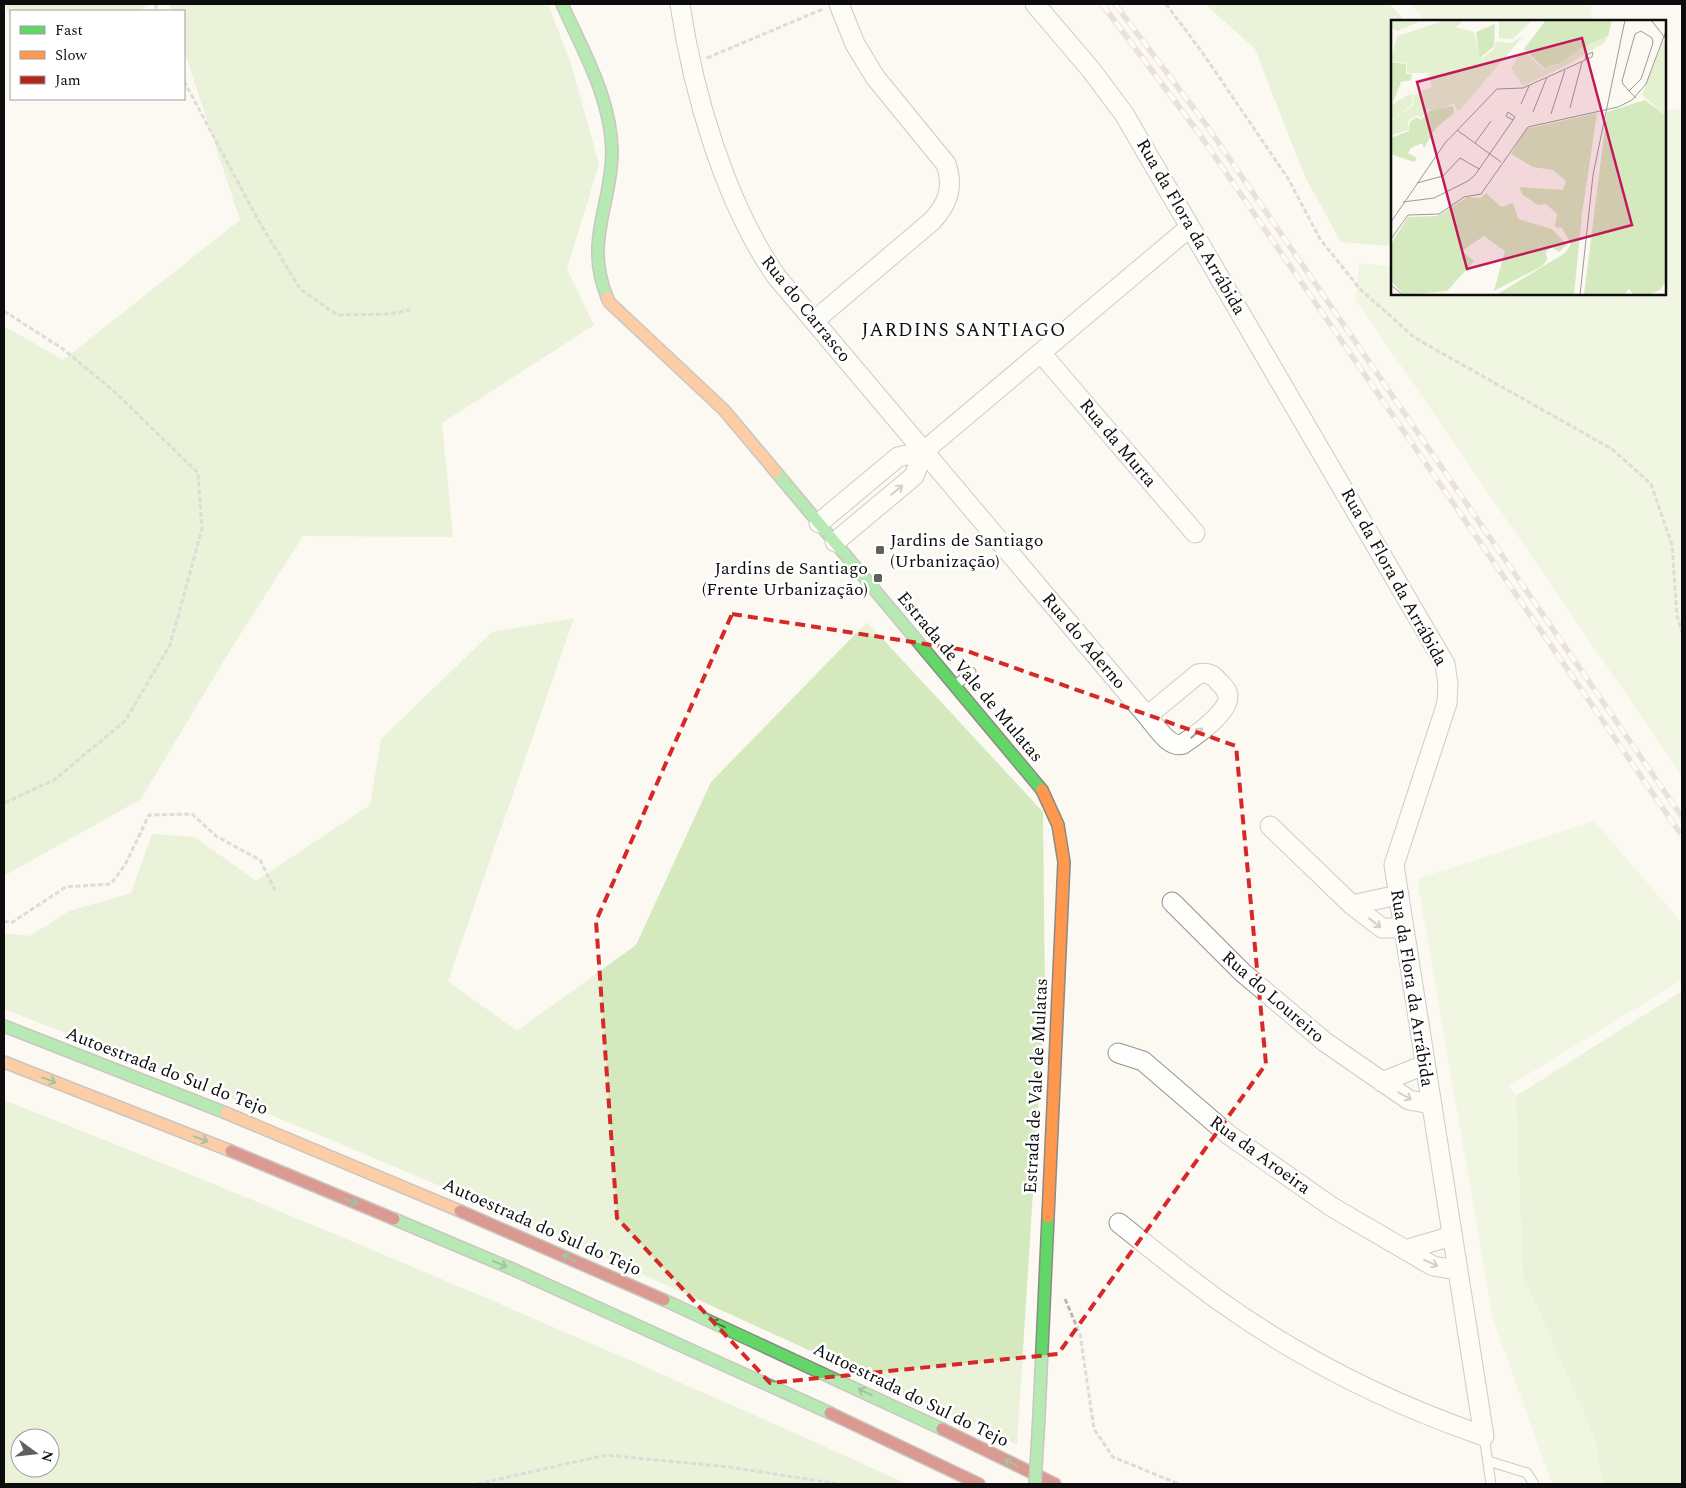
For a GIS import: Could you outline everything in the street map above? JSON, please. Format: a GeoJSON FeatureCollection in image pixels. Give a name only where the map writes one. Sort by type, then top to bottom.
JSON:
{"type":"FeatureCollection","features":[{"type":"Feature","properties":{"kind":"main road","name":"Estrada de Vale de Mulatas"},"geometry":{"type":"LineString","coordinates":[[562,4],[602,97],[611,131],[611,170],[596,251],[596,270],[600,286],[609,302],[624,319],[724,410],[1043,791],[1054,810],[1064,845],[1035,1484]]}},
{"type":"Feature","properties":{"kind":"main road","name":"Autoestrada do Sul do Tejo"},"geometry":{"type":"LineString","coordinates":[[4,1026],[253,1124],[503,1229],[794,1359],[1055,1484]]}},
{"type":"Feature","properties":{"kind":"main road"},"geometry":{"type":"LineString","coordinates":[[4,1062],[246,1157],[510,1268],[904,1446],[979,1484]]}},
{"type":"Feature","properties":{"kind":"street","name":"Rua do Carrasco"},"geometry":{"type":"LineString","coordinates":[[680,4],[691,61],[713,139],[735,202],[747,228],[776,276],[924,451]]}},
{"type":"Feature","properties":{"kind":"street","name":"Rua da Flora da Arrábida"},"geometry":{"type":"LineString","coordinates":[[1035,4],[1119,107],[1445,664],[1448,684],[1447,703],[1394,865],[1430,1104],[1484,1436]]}},
{"type":"Feature","properties":{"kind":"street"},"geometry":{"type":"LineString","coordinates":[[814,322],[932,221],[942,210],[948,199],[950,187],[950,174],[946,164],[875,77],[833,6]]}},
{"type":"Feature","properties":{"kind":"street"},"geometry":{"type":"LineString","coordinates":[[819,523],[898,457],[924,451],[1190,227]]}},
{"type":"Feature","properties":{"kind":"street","name":"Rua da Murta"},"geometry":{"type":"LineString","coordinates":[[1041,352],[1195,533]]}},
{"type":"Feature","properties":{"kind":"street"},"geometry":{"type":"LineString","coordinates":[[835,542],[914,476],[924,451]]}},
{"type":"Feature","properties":{"kind":"street","name":"Rua do Aderno"},"geometry":{"type":"LineString","coordinates":[[924,451],[1147,716]]}},
{"type":"Feature","properties":{"kind":"street"},"geometry":{"type":"LineString","coordinates":[[844,502],[860,522]]}},
{"type":"Feature","properties":{"kind":"street"},"geometry":{"type":"LineString","coordinates":[[1270,826],[1352,905],[1382,928],[1403,928]]}},
{"type":"Feature","properties":{"kind":"street"},"geometry":{"type":"LineString","coordinates":[[1352,905],[1398,895]]}},
{"type":"Feature","properties":{"kind":"street","name":"Rua do Loureiro"},"geometry":{"type":"LineString","coordinates":[[1172,902],[1272,1000],[1325,1042],[1409,1100],[1430,1104]]}},
{"type":"Feature","properties":{"kind":"street","name":"Rua da Aroeira"},"geometry":{"type":"LineString","coordinates":[[1118,1053],[1143,1061],[1229,1135],[1286,1176],[1357,1222],[1433,1266],[1457,1270]]}},
{"type":"Feature","properties":{"kind":"street"},"geometry":{"type":"LineString","coordinates":[[1382,1082],[1424,1065]]}},
{"type":"Feature","properties":{"kind":"street"},"geometry":{"type":"LineString","coordinates":[[1119,1223],[1220,1302],[1283,1342],[1408,1407],[1484,1436]]}},
{"type":"Feature","properties":{"kind":"street"},"geometry":{"type":"LineString","coordinates":[[1408,1250],[1452,1236]]}},
{"type":"Feature","properties":{"kind":"lane"},"geometry":{"type":"LineString","coordinates":[[955,686],[971,672]]}},
{"type":"Feature","properties":{"kind":"lane"},"geometry":{"type":"LineString","coordinates":[[1484,1436],[1491,1484]]}},
{"type":"Feature","properties":{"kind":"lane"},"geometry":{"type":"LineString","coordinates":[[1488,1461],[1527,1473],[1534,1484]]}},
{"type":"Feature","properties":{"kind":"path"},"geometry":{"type":"LineString","coordinates":[[1166,4],[1202,52],[1289,180],[1320,239],[1360,289],[1416,338],[1612,448],[1651,484],[1672,544],[1677,616],[1682,632]]}},
{"type":"Feature","properties":{"kind":"path"},"geometry":{"type":"LineString","coordinates":[[691,61],[713,56],[833,6]]}},
{"type":"Feature","properties":{"kind":"path"},"geometry":{"type":"LineString","coordinates":[[185,83],[256,218],[300,289],[337,315],[388,314],[410,310]]}},
{"type":"Feature","properties":{"kind":"path"},"geometry":{"type":"LineString","coordinates":[[4,310],[63,349],[115,392],[198,473],[202,529],[170,645],[125,721],[54,780],[4,802]]}},
{"type":"Feature","properties":{"kind":"path"},"geometry":{"type":"LineString","coordinates":[[4,921],[11,923],[66,887],[111,884],[125,865],[148,815],[192,814],[216,836],[260,860],[275,890]]}},
{"type":"Feature","properties":{"kind":"path"},"geometry":{"type":"LineString","coordinates":[[1064,1296],[1080,1334],[1094,1429],[1113,1458],[1178,1484]]}},
{"type":"Feature","properties":{"kind":"path"},"geometry":{"type":"LineString","coordinates":[[477,1484],[606,1455],[729,1467],[839,1484]]}},
{"type":"Feature","properties":{"kind":"highlighted area"},"geometry":{"type":"Polygon","coordinates":[[[732,614],[964,650],[1236,746],[1266,1064],[1058,1354],[770,1383],[617,1218],[596,921],[732,614]]]}},
{"type":"Feature","properties":{"kind":"green space"},"geometry":{"type":"Polygon","coordinates":[[[4,4],[149,4],[140,10],[10,10],[10,15],[4,4]]]}},
{"type":"Feature","properties":{"kind":"green space"},"geometry":{"type":"Polygon","coordinates":[[[168,4],[548,4],[571,64],[599,164],[567,269],[594,325],[442,423],[453,537],[303,536],[231,649],[141,799],[4,876],[4,326],[63,360],[240,220],[185,54],[185,10],[171,10],[168,4]]]}},
{"type":"Feature","properties":{"kind":"green space"},"geometry":{"type":"Polygon","coordinates":[[[1205,4],[1390,4],[1404,20],[1391,20],[1391,246],[1341,242],[1305,177],[1255,49],[1205,4]]]}},
{"type":"Feature","properties":{"kind":"green space"},"geometry":{"type":"Polygon","coordinates":[[[1412,4],[1590,4],[1593,20],[1424,20],[1412,4]]]}},
{"type":"Feature","properties":{"kind":"green space"},"geometry":{"type":"Polygon","coordinates":[[[1682,109],[1682,776],[1356,300],[1359,263],[1391,266],[1391,295],[1666,295],[1666,110],[1682,109]]]}},
{"type":"Feature","properties":{"kind":"green space"},"geometry":{"type":"Polygon","coordinates":[[[574,618],[448,981],[517,1031],[636,945],[711,782],[867,622],[1043,812],[1045,1001],[1017,1445],[552,1233],[200,1085],[4,1009],[4,933],[30,936],[69,911],[131,893],[152,834],[195,837],[256,881],[370,805],[381,739],[492,632],[574,618]]]}},
{"type":"Feature","properties":{"kind":"green space"},"geometry":{"type":"Polygon","coordinates":[[[1594,821],[1682,923],[1682,980],[1509,1086],[1516,1096],[1523,1275],[1595,1438],[1603,1484],[1552,1484],[1493,1319],[1417,879],[1594,821]]]}},
{"type":"Feature","properties":{"kind":"green space"},"geometry":{"type":"Polygon","coordinates":[[[1682,991],[1682,1484],[1603,1484],[1595,1438],[1523,1275],[1516,1096],[1682,991]]]}},
{"type":"Feature","properties":{"kind":"green space"},"geometry":{"type":"Polygon","coordinates":[[[4,1100],[345,1238],[458,1286],[907,1484],[4,1484],[4,1100]]]}},
{"type":"Feature","properties":{"kind":"railway"},"geometry":{"type":"LineString","coordinates":[[1102,4],[1198,132],[1682,836]]}},
{"type":"Feature","properties":{"kind":"railway"},"geometry":{"type":"LineString","coordinates":[[1115,4],[1207,126],[1682,817]]}},
{"type":"Feature","properties":{"kind":"traffic: fast"},"geometry":{"type":"LineString","coordinates":[[562,4],[594,75],[607,112],[610,131],[611,170],[598,240],[598,258],[607,297]]}},
{"type":"Feature","properties":{"kind":"traffic: fast"},"geometry":{"type":"LineString","coordinates":[[776,472],[1042,790]]}},
{"type":"Feature","properties":{"kind":"traffic: fast"},"geometry":{"type":"LineString","coordinates":[[4,1026],[226,1113]]}},
{"type":"Feature","properties":{"kind":"traffic: fast"},"geometry":{"type":"LineString","coordinates":[[1039,1416],[1048,1217]]}},
{"type":"Feature","properties":{"kind":"traffic: fast"},"geometry":{"type":"LineString","coordinates":[[394,1219],[510,1268],[830,1413]]}},
{"type":"Feature","properties":{"kind":"traffic: fast"},"geometry":{"type":"LineString","coordinates":[[664,1300],[942,1429]]}},
{"type":"Feature","properties":{"kind":"traffic: fast"},"geometry":{"type":"LineString","coordinates":[[1035,1484],[1039,1416]]}},
{"type":"Feature","properties":{"kind":"traffic: slow"},"geometry":{"type":"LineString","coordinates":[[607,297],[609,302],[724,410],[776,472]]}},
{"type":"Feature","properties":{"kind":"traffic: slow"},"geometry":{"type":"LineString","coordinates":[[1042,790],[1058,825],[1064,862],[1048,1217]]}},
{"type":"Feature","properties":{"kind":"traffic: slow"},"geometry":{"type":"LineString","coordinates":[[4,1062],[231,1151]]}},
{"type":"Feature","properties":{"kind":"traffic: slow"},"geometry":{"type":"LineString","coordinates":[[226,1113],[460,1211]]}},
{"type":"Feature","properties":{"kind":"traffic: jam"},"geometry":{"type":"LineString","coordinates":[[231,1151],[394,1219]]}},
{"type":"Feature","properties":{"kind":"traffic: jam"},"geometry":{"type":"LineString","coordinates":[[460,1211],[664,1300]]}},
{"type":"Feature","properties":{"kind":"traffic: jam"},"geometry":{"type":"LineString","coordinates":[[830,1413],[979,1484]]}},
{"type":"Feature","properties":{"kind":"traffic: jam"},"geometry":{"type":"LineString","coordinates":[[942,1429],[1055,1484]]}},
{"type":"Feature","properties":{"kind":"place","name":"Jardins de Santiago (Urbanização)"},"geometry":{"type":"Point","coordinates":[880,550]}},
{"type":"Feature","properties":{"kind":"place","name":"Jardins de Santiago (Frente Urbanização)"},"geometry":{"type":"Point","coordinates":[878,578]}},
{"type":"Feature","properties":{"kind":"district","name":"JARDINS SANTIAGO"},"geometry":{"type":"Point","coordinates":[964,330]}}]}
